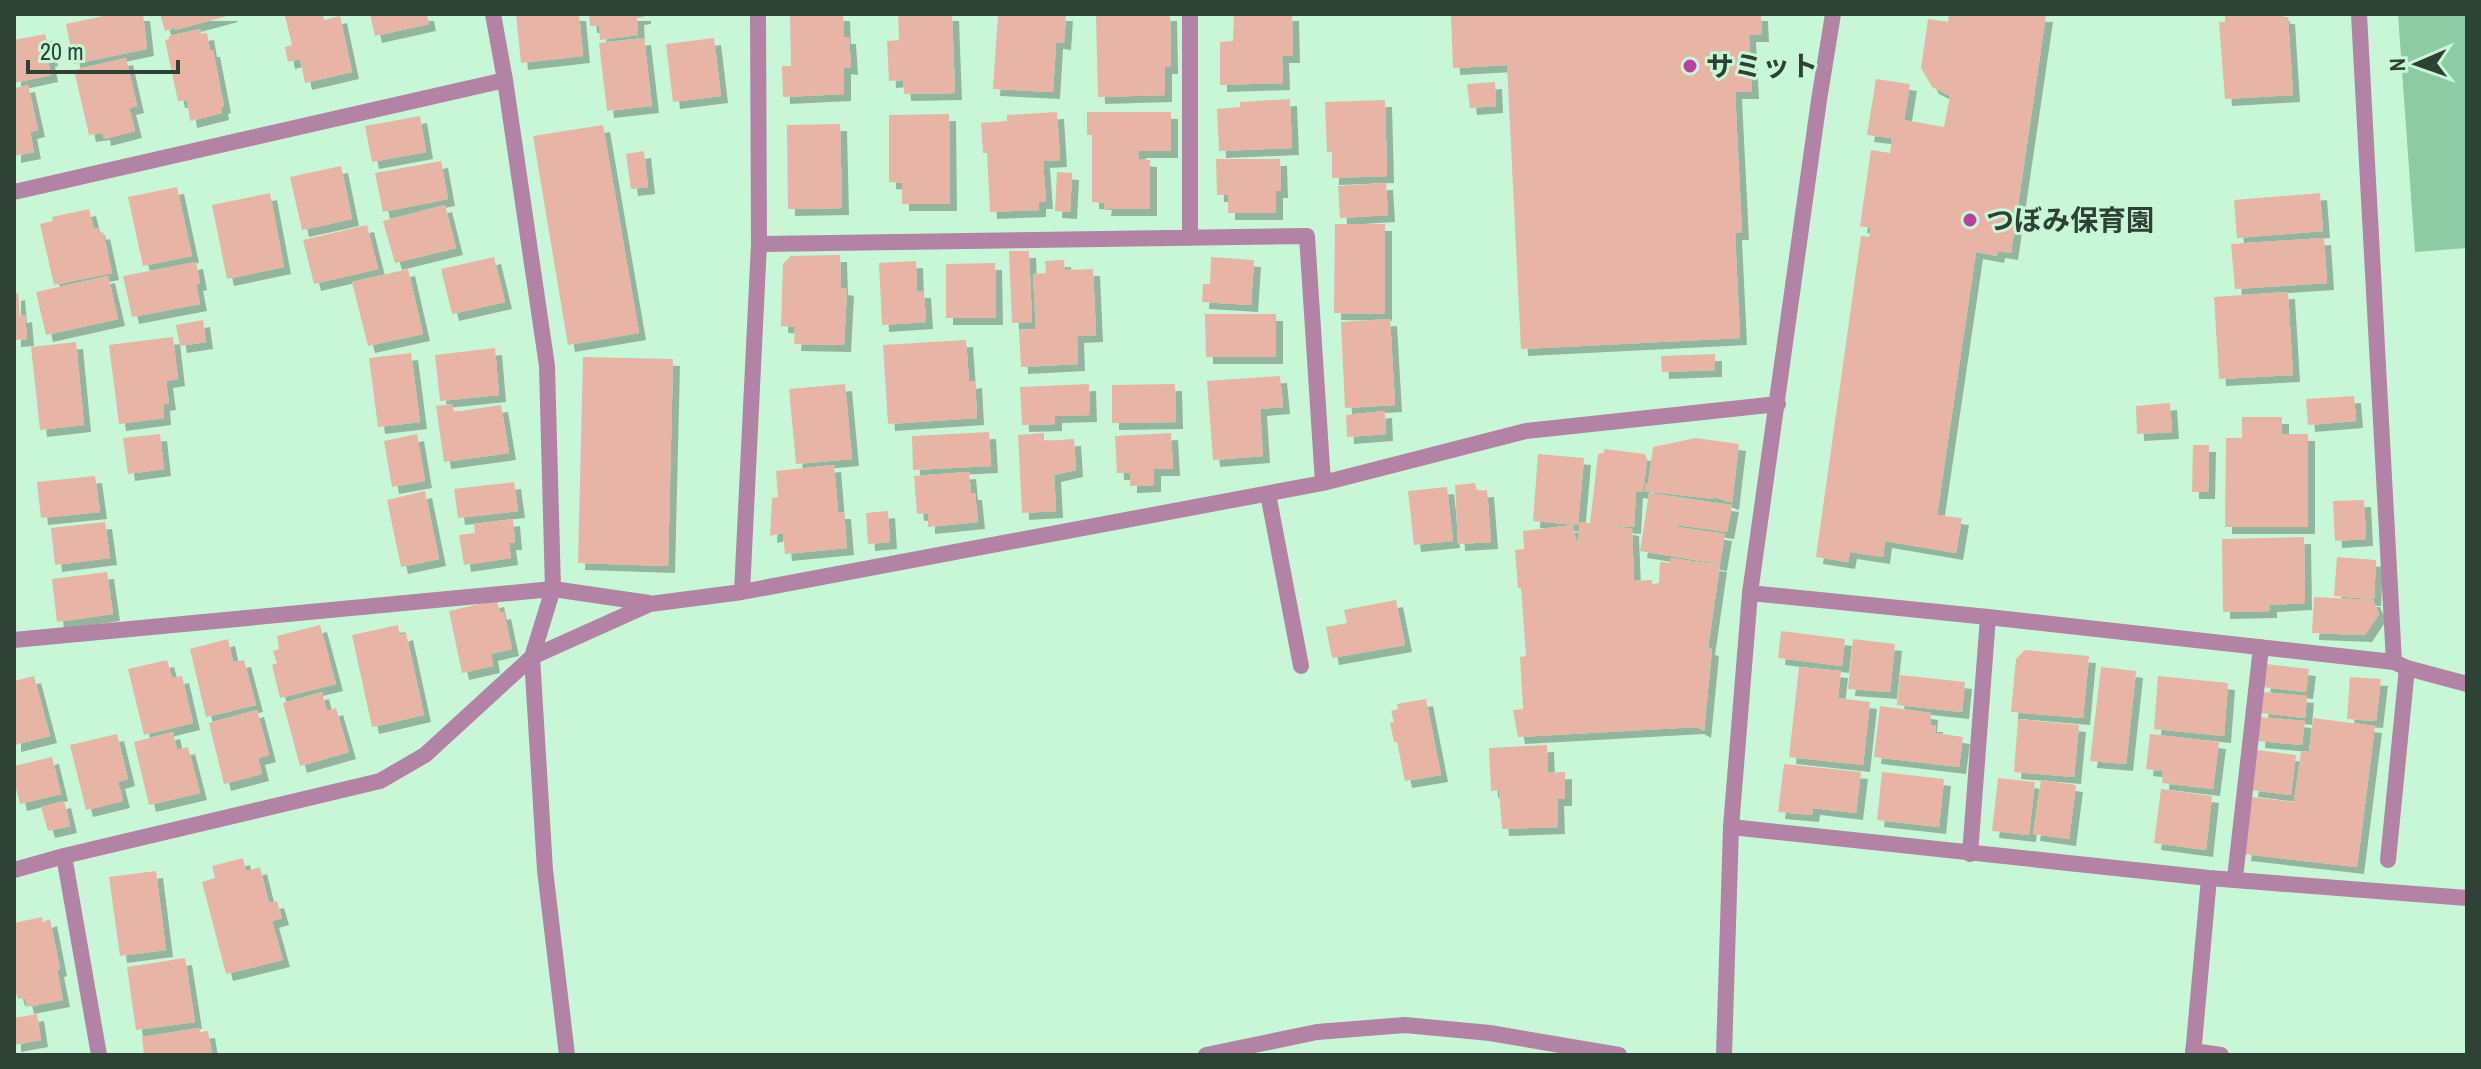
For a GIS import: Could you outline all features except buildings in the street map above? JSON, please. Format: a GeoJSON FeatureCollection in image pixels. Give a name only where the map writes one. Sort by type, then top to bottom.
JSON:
{"type":"FeatureCollection","features":[{"type":"Feature","properties":{"kind":"street"},"geometry":{"type":"LineString","coordinates":[[493,14],[547,366],[553,589],[532,657],[545,870],[567,1055]]}},
{"type":"Feature","properties":{"kind":"street"},"geometry":{"type":"LineString","coordinates":[[742,592],[759,244],[758,14]]}},
{"type":"Feature","properties":{"kind":"street"},"geometry":{"type":"LineString","coordinates":[[1190,14],[1190,238]]}},
{"type":"Feature","properties":{"kind":"street"},"geometry":{"type":"LineString","coordinates":[[1724,1055],[1731,827],[1750,593],[1833,14]]}},
{"type":"Feature","properties":{"kind":"street"},"geometry":{"type":"LineString","coordinates":[[2359,14],[2400,665],[2388,860]]}},
{"type":"Feature","properties":{"kind":"street"},"geometry":{"type":"LineString","coordinates":[[14,192],[505,80]]}},
{"type":"Feature","properties":{"kind":"street"},"geometry":{"type":"LineString","coordinates":[[759,244],[1307,236],[1323,483]]}},
{"type":"Feature","properties":{"kind":"street"},"geometry":{"type":"LineString","coordinates":[[14,640],[553,589],[650,604],[742,592],[1323,483],[1526,431],[1778,404]]}},
{"type":"Feature","properties":{"kind":"street"},"geometry":{"type":"LineString","coordinates":[[1268,494],[1301,666]]}},
{"type":"Feature","properties":{"kind":"street"},"geometry":{"type":"LineString","coordinates":[[1750,593],[2261,647],[2400,665],[2467,684]]}},
{"type":"Feature","properties":{"kind":"street"},"geometry":{"type":"LineString","coordinates":[[14,870],[380,781],[425,755],[532,657],[650,604]]}},
{"type":"Feature","properties":{"kind":"street"},"geometry":{"type":"LineString","coordinates":[[1970,854],[1988,617]]}},
{"type":"Feature","properties":{"kind":"street"},"geometry":{"type":"LineString","coordinates":[[2235,878],[2261,647]]}},
{"type":"Feature","properties":{"kind":"street"},"geometry":{"type":"LineString","coordinates":[[1731,827],[2209,878],[2467,898]]}},
{"type":"Feature","properties":{"kind":"street"},"geometry":{"type":"LineString","coordinates":[[64,856],[99,1055]]}},
{"type":"Feature","properties":{"kind":"street"},"geometry":{"type":"LineString","coordinates":[[2209,878],[2193,1053],[2221,1055]]}},
{"type":"Feature","properties":{"kind":"street"},"geometry":{"type":"LineString","coordinates":[[1206,1055],[1317,1032],[1405,1025],[1490,1033],[1619,1055]]}},
{"type":"Feature","properties":{"kind":"green space"},"geometry":{"type":"Polygon","coordinates":[[[2398,14],[2467,14],[2467,248],[2415,252],[2398,14]]]}},
{"type":"Feature","properties":{"kind":"place","name":"サミット"},"geometry":{"type":"Point","coordinates":[1690,66]}},
{"type":"Feature","properties":{"kind":"place","name":"つぼみ保育園"},"geometry":{"type":"Point","coordinates":[1970,220]}}]}
